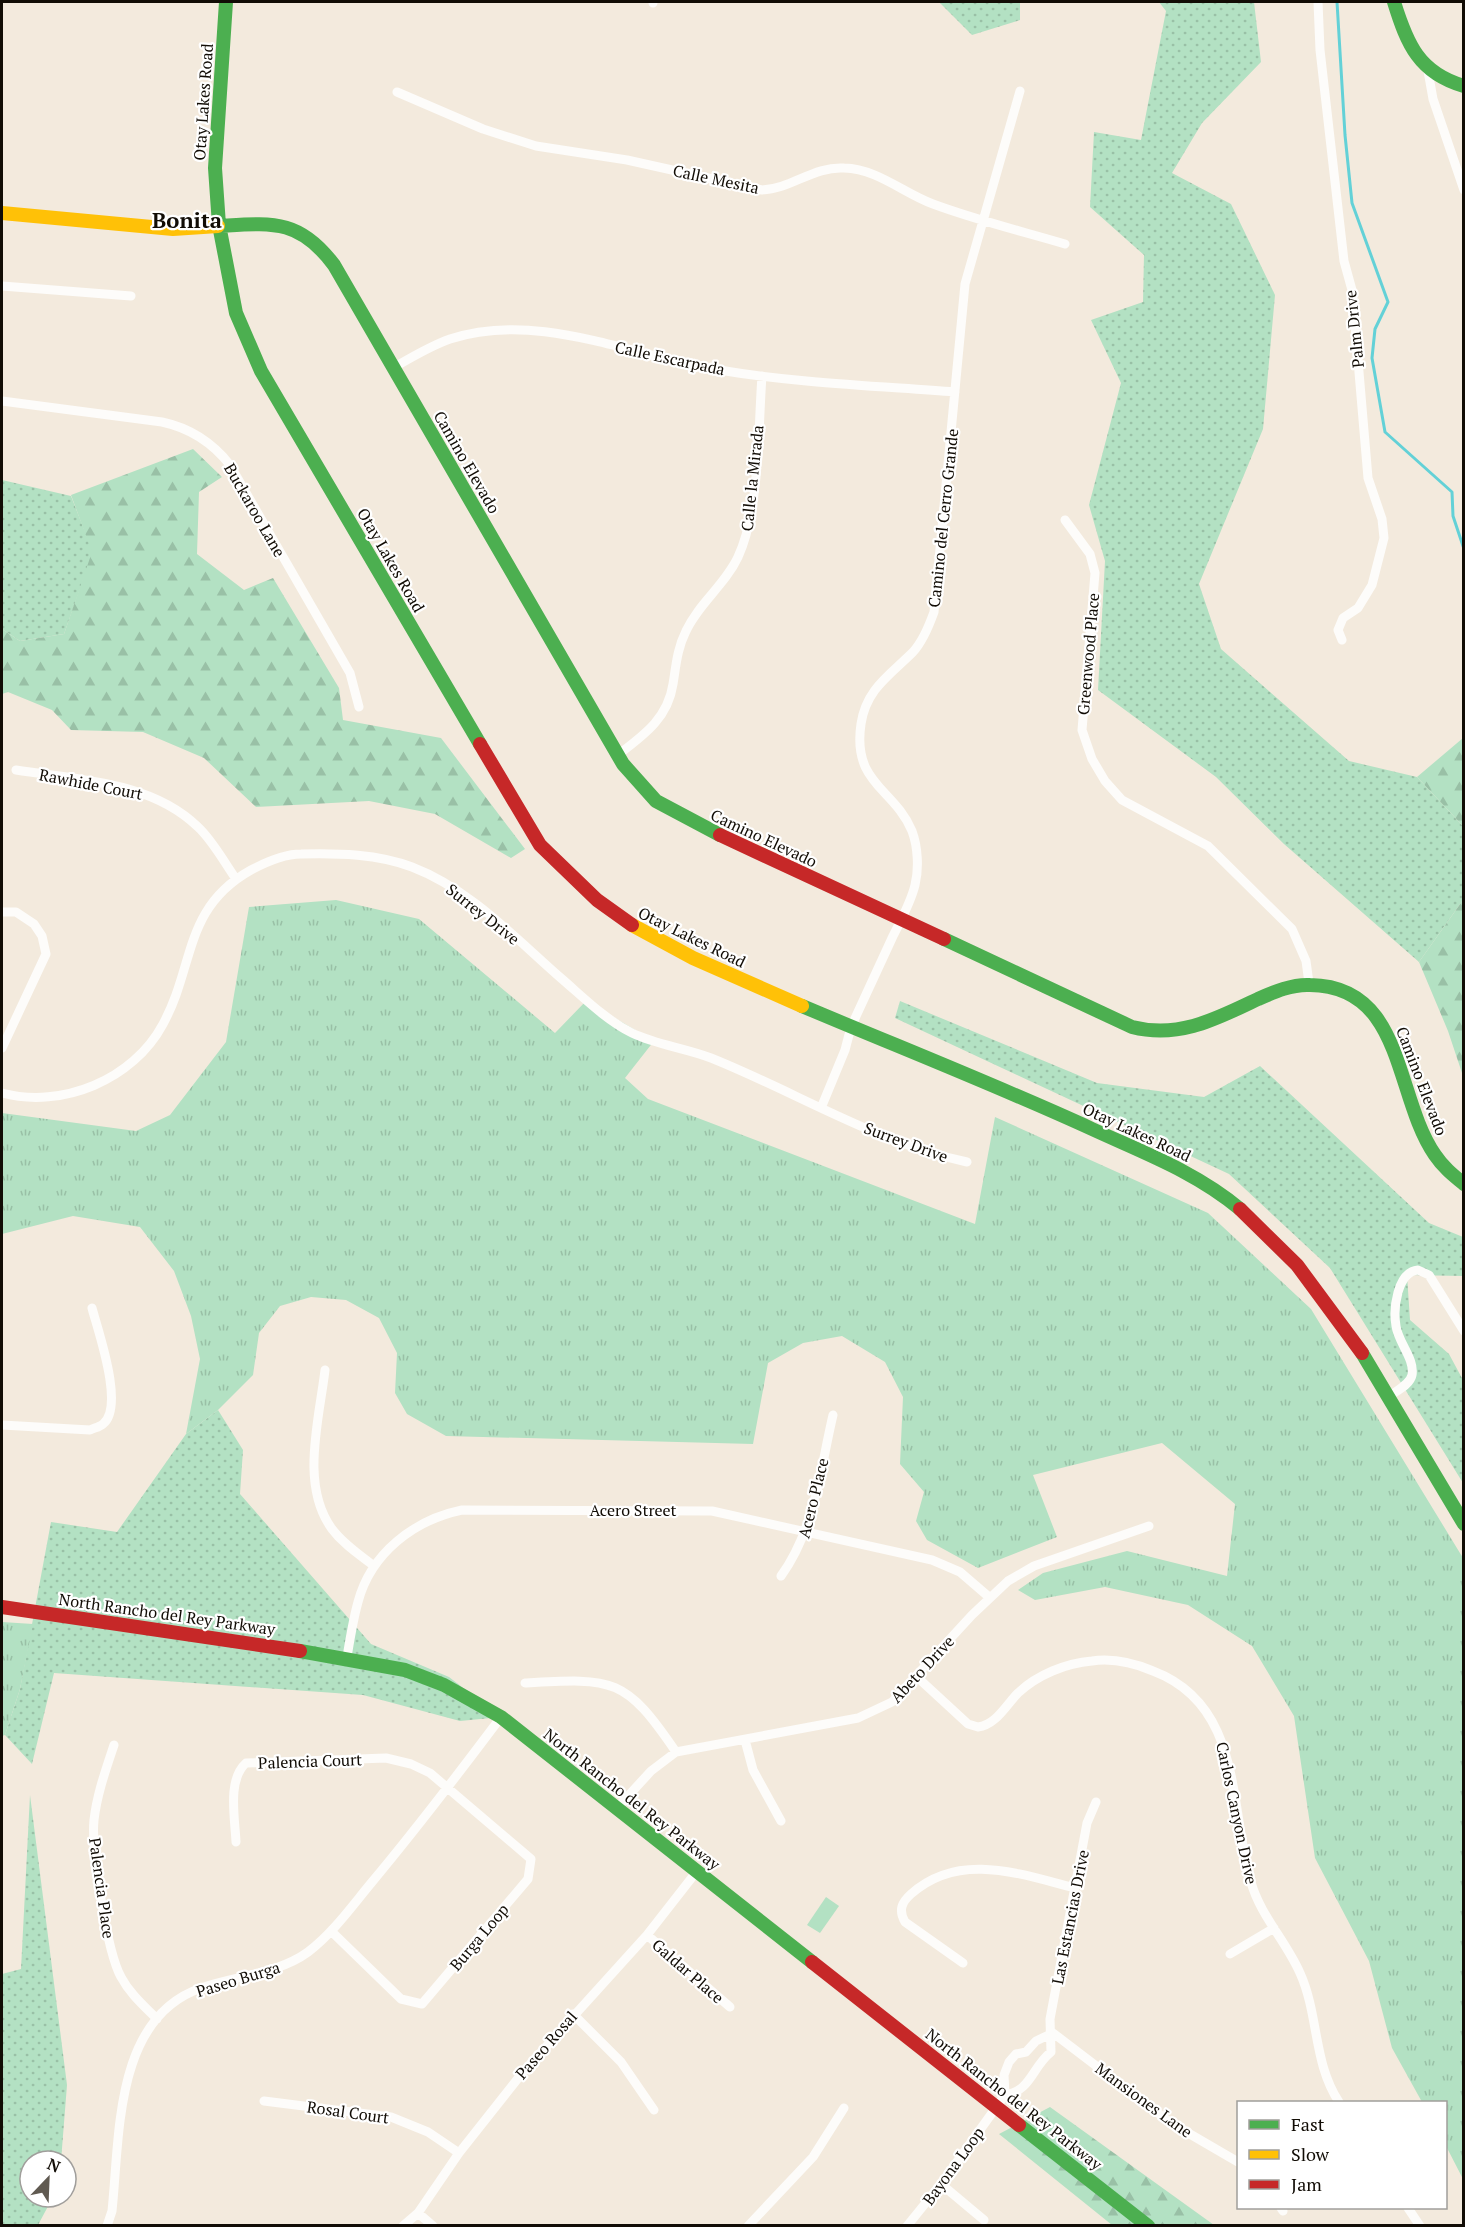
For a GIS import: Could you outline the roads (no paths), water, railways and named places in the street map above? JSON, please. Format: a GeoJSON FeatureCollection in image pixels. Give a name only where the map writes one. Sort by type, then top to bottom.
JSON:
{"type":"FeatureCollection","features":[{"type":"Feature","properties":{"kind":"street","name":"Otay Lakes Road"},"geometry":{"type":"LineString","coordinates":[[226,2],[215,168],[219,225],[236,313],[261,370],[540,845],[592,898],[643,934],[851,1027],[1064,1116],[1180,1169],[1220,1193],[1284,1248],[1338,1315],[1464,1524]]}},
{"type":"Feature","properties":{"kind":"street","name":"Palm Drive"},"geometry":{"type":"LineString","coordinates":[[1318,2],[1320,50],[1344,261],[1352,290],[1368,478],[1382,519],[1384,538],[1372,585],[1358,608],[1343,618],[1338,630],[1342,640]]}},
{"type":"Feature","properties":{"kind":"street"},"geometry":{"type":"LineString","coordinates":[[1394,2],[1418,60],[1428,71],[1446,81],[1464,86]]}},
{"type":"Feature","properties":{"kind":"street"},"geometry":{"type":"LineString","coordinates":[[1428,71],[1433,99],[1464,190]]}},
{"type":"Feature","properties":{"kind":"street","name":"Camino del Cerro Grande"},"geometry":{"type":"LineString","coordinates":[[821,1108],[845,1050],[851,1027],[901,920],[916,878],[914,839],[911,830],[874,784],[863,763],[860,732],[864,711],[873,692],[886,675],[913,651],[926,633],[934,612],[964,284],[1020,91]]}},
{"type":"Feature","properties":{"kind":"street","name":"Calle Mesita"},"geometry":{"type":"LineString","coordinates":[[398,92],[483,129],[536,146],[627,160],[762,190],[778,189],[820,170],[838,167],[857,169],[876,175],[931,204],[1065,243]]}},
{"type":"Feature","properties":{"kind":"street","name":"Camino Elevado"},"geometry":{"type":"LineString","coordinates":[[2,213],[173,229],[273,224],[299,232],[315,243],[334,265],[619,754],[640,788],[665,809],[1122,1023],[1143,1030],[1165,1032],[1195,1027],[1286,987],[1309,983],[1329,985],[1348,992],[1364,1002],[1378,1016],[1390,1040],[1430,1148],[1445,1170],[1464,1184]]}},
{"type":"Feature","properties":{"kind":"street"},"geometry":{"type":"LineString","coordinates":[[2,286],[131,296]]}},
{"type":"Feature","properties":{"kind":"street","name":"Calle Escarpada"},"geometry":{"type":"LineString","coordinates":[[393,368],[432,346],[451,339],[482,331],[524,328],[717,370],[762,376],[955,392]]}},
{"type":"Feature","properties":{"kind":"street","name":"Calle la Mirada"},"geometry":{"type":"LineString","coordinates":[[619,754],[652,730],[663,712],[673,686],[676,660],[686,630],[703,604],[729,575],[745,542],[753,494],[762,376]]}},
{"type":"Feature","properties":{"kind":"street","name":"Buckaroo Lane"},"geometry":{"type":"LineString","coordinates":[[2,401],[162,422],[185,429],[210,444],[230,465],[350,673],[359,707]]}},
{"type":"Feature","properties":{"kind":"street","name":"Greenwood Place"},"geometry":{"type":"LineString","coordinates":[[1065,520],[1090,554],[1095,573],[1082,730],[1095,765],[1113,791],[1131,807],[1184,831],[1208,846],[1292,929],[1306,961],[1309,983]]}},
{"type":"Feature","properties":{"kind":"street","name":"Rawhide Court"},"geometry":{"type":"LineString","coordinates":[[16,770],[137,790],[162,801],[201,829],[237,879]]}},
{"type":"Feature","properties":{"kind":"street","name":"Surrey Drive"},"geometry":{"type":"LineString","coordinates":[[2,1093],[38,1098],[62,1096],[96,1085],[132,1060],[163,1025],[178,990],[189,947],[201,919],[217,898],[237,879],[267,862],[300,854],[369,856],[410,866],[455,888],[588,1001],[631,1033],[712,1059],[900,1143],[967,1162]]}},
{"type":"Feature","properties":{"kind":"street"},"geometry":{"type":"LineString","coordinates":[[2,912],[16,912],[34,924],[42,936],[46,954],[2,1048]]}},
{"type":"Feature","properties":{"kind":"street"},"geometry":{"type":"LineString","coordinates":[[1388,1397],[1408,1383],[1412,1376],[1411,1364],[1395,1322],[1401,1284],[1407,1274],[1418,1270],[1430,1275],[1464,1331]]}},
{"type":"Feature","properties":{"kind":"street"},"geometry":{"type":"LineString","coordinates":[[2,1425],[90,1430],[103,1424],[108,1417],[111,1390],[109,1366],[92,1308]]}},
{"type":"Feature","properties":{"kind":"street"},"geometry":{"type":"LineString","coordinates":[[325,1370],[314,1474],[316,1492],[321,1510],[335,1533],[374,1566]]}},
{"type":"Feature","properties":{"kind":"street","name":"Acero Place"},"geometry":{"type":"LineString","coordinates":[[782,1576],[797,1554],[807,1531],[833,1415]]}},
{"type":"Feature","properties":{"kind":"street","name":"Acero Street"},"geometry":{"type":"LineString","coordinates":[[347,1657],[358,1600],[374,1566],[396,1542],[414,1528],[448,1513],[475,1509],[712,1511],[932,1560],[960,1572],[989,1597]]}},
{"type":"Feature","properties":{"kind":"street","name":"Abeto Drive"},"geometry":{"type":"LineString","coordinates":[[618,1807],[651,1771],[676,1752],[867,1715],[892,1702],[989,1597],[1020,1573],[1149,1526]]}},
{"type":"Feature","properties":{"kind":"street","name":"North Rancho del Rey Parkway"},"geometry":{"type":"LineString","coordinates":[[2,1607],[347,1657],[386,1665],[423,1677],[463,1695],[501,1717],[697,1871],[1001,2100],[1147,2225]]}},
{"type":"Feature","properties":{"kind":"street","name":"Carlos Canyon Drive"},"geometry":{"type":"LineString","coordinates":[[917,1677],[968,1724],[978,1727],[994,1720],[1019,1692],[1035,1680],[1074,1664],[1092,1660],[1126,1662],[1173,1681],[1192,1695],[1209,1714],[1224,1746],[1254,1892],[1301,1974],[1322,2066],[1338,2101]]}},
{"type":"Feature","properties":{"kind":"street"},"geometry":{"type":"LineString","coordinates":[[525,1683],[586,1679],[616,1687],[632,1696],[647,1711],[676,1752]]}},
{"type":"Feature","properties":{"kind":"street","name":"Paseo Burga"},"geometry":{"type":"LineString","coordinates":[[107,2226],[112,2211],[126,2083],[139,2045],[157,2019],[177,2001],[199,1989],[289,1963],[307,1952],[331,1931],[449,1787],[501,1717]]}},
{"type":"Feature","properties":{"kind":"street"},"geometry":{"type":"LineString","coordinates":[[745,1740],[753,1770],[781,1821]]}},
{"type":"Feature","properties":{"kind":"street","name":"Palencia Place"},"geometry":{"type":"LineString","coordinates":[[114,1745],[101,1787],[93,1842],[111,1950],[118,1970],[136,1998],[157,2019]]}},
{"type":"Feature","properties":{"kind":"street","name":"Palencia Court"},"geometry":{"type":"LineString","coordinates":[[236,1842],[234,1789],[238,1770],[246,1763],[394,1759],[421,1768],[449,1787]]}},
{"type":"Feature","properties":{"kind":"street","name":"Burga Loop"},"geometry":{"type":"LineString","coordinates":[[331,1931],[401,1999],[422,2004],[523,1884],[530,1873],[531,1859],[449,1787]]}},
{"type":"Feature","properties":{"kind":"street","name":"Las Estancias Drive"},"geometry":{"type":"LineString","coordinates":[[1001,2100],[1025,2086],[1039,2062],[1051,2052],[1053,2033],[1050,2019],[1087,1823],[1096,1802]]}},
{"type":"Feature","properties":{"kind":"street"},"geometry":{"type":"LineString","coordinates":[[963,1964],[905,1922],[902,1904],[919,1887],[946,1872],[967,1868],[1017,1874],[1075,1888]]}},
{"type":"Feature","properties":{"kind":"street","name":"Paseo Rosal"},"geometry":{"type":"LineString","coordinates":[[403,2226],[418,2213],[459,2153],[522,2072],[647,1935],[697,1871]]}},
{"type":"Feature","properties":{"kind":"street"},"geometry":{"type":"LineString","coordinates":[[1230,1954],[1274,1928]]}},
{"type":"Feature","properties":{"kind":"street","name":"Galdar Place"},"geometry":{"type":"LineString","coordinates":[[647,1935],[730,2007]]}},
{"type":"Feature","properties":{"kind":"street"},"geometry":{"type":"LineString","coordinates":[[573,2014],[621,2062],[654,2110]]}},
{"type":"Feature","properties":{"kind":"street"},"geometry":{"type":"LineString","coordinates":[[1001,2100],[1004,2075],[1009,2062],[1016,2054],[1026,2052],[1036,2041],[1053,2033]]}},
{"type":"Feature","properties":{"kind":"street","name":"Mansiones Lane"},"geometry":{"type":"LineString","coordinates":[[1053,2033],[1171,2123],[1237,2161]]}},
{"type":"Feature","properties":{"kind":"street"},"geometry":{"type":"LineString","coordinates":[[1026,2052],[1039,2062]]}},
{"type":"Feature","properties":{"kind":"street","name":"Bayona Loop"},"geometry":{"type":"LineString","coordinates":[[907,2226],[941,2184],[1001,2100]]}},
{"type":"Feature","properties":{"kind":"street","name":"Rosal Court"},"geometry":{"type":"LineString","coordinates":[[264,2101],[391,2117],[428,2132],[459,2153]]}},
{"type":"Feature","properties":{"kind":"street"},"geometry":{"type":"LineString","coordinates":[[748,2226],[813,2157],[843,2108]]}},
{"type":"Feature","properties":{"kind":"street"},"geometry":{"type":"LineString","coordinates":[[941,2184],[984,2220]]}},
{"type":"Feature","properties":{"kind":"street"},"geometry":{"type":"LineString","coordinates":[[1409,2209],[1420,2226]]}},
{"type":"Feature","properties":{"kind":"street"},"geometry":{"type":"LineString","coordinates":[[418,2213],[434,2226]]}},
{"type":"Feature","properties":{"kind":"waterway"},"geometry":{"type":"LineString","coordinates":[[1337,2],[1345,135],[1352,203],[1388,302],[1375,329],[1372,358],[1385,432],[1452,492],[1453,516],[1464,549]]}},
{"type":"Feature","properties":{"kind":"district","name":"Bonita"},"geometry":{"type":"Point","coordinates":[187,219]}}]}
